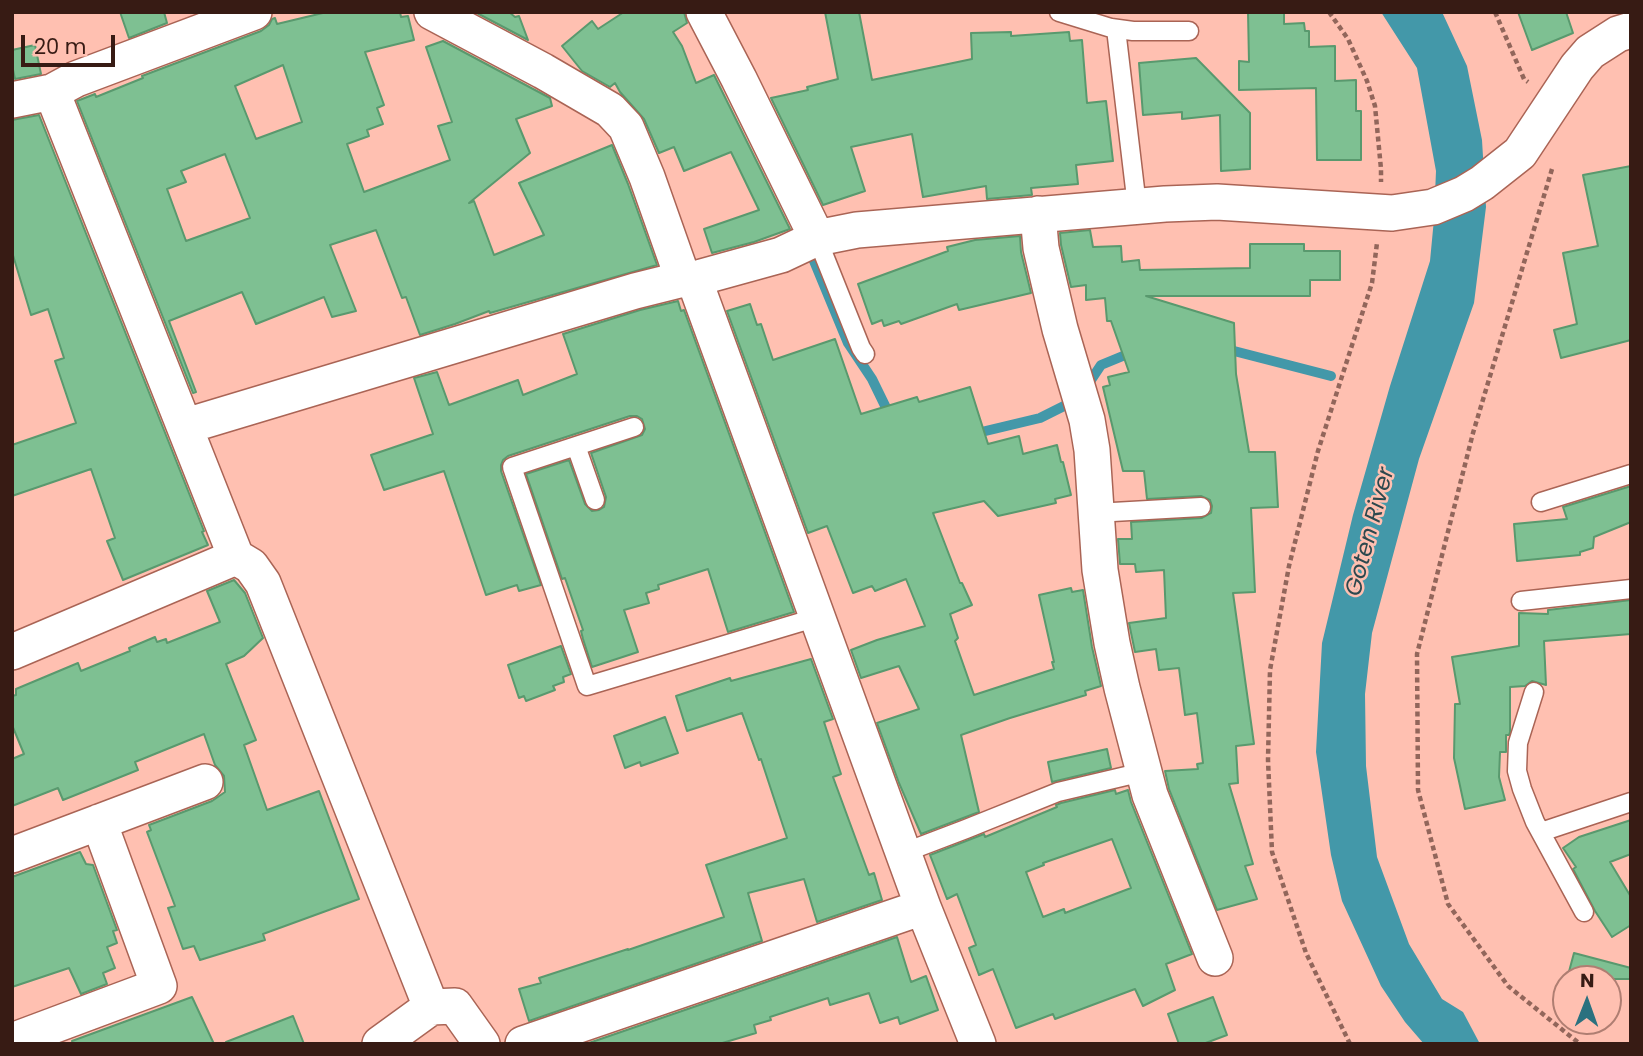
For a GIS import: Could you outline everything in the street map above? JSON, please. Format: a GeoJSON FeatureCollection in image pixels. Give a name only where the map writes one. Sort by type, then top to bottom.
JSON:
{"type":"FeatureCollection","features":[{"type":"Feature","properties":{"kind":"street"},"geometry":{"type":"LineString","coordinates":[[12,100],[52,92],[76,79],[254,12]]}},
{"type":"Feature","properties":{"kind":"street"},"geometry":{"type":"LineString","coordinates":[[432,12],[610,110],[626,127],[689,279],[818,617],[923,907],[978,1044]]}},
{"type":"Feature","properties":{"kind":"street"},"geometry":{"type":"LineString","coordinates":[[704,12],[817,238]]}},
{"type":"Feature","properties":{"kind":"street"},"geometry":{"type":"LineString","coordinates":[[186,426],[635,291],[781,255],[817,238],[857,230],[1136,206],[1217,202],[1386,213],[1433,207],[1482,183],[1520,153],[1577,67],[1590,52],[1618,34],[1631,30]]}},
{"type":"Feature","properties":{"kind":"street"},"geometry":{"type":"LineString","coordinates":[[52,92],[236,557],[251,566],[263,583],[431,1007]]}},
{"type":"Feature","properties":{"kind":"street"},"geometry":{"type":"LineString","coordinates":[[1038,214],[1041,248],[1060,329],[1087,420],[1092,450],[1100,570],[1112,643],[1150,795],[1215,958]]}},
{"type":"Feature","properties":{"kind":"street"},"geometry":{"type":"LineString","coordinates":[[12,652],[236,557]]}},
{"type":"Feature","properties":{"kind":"street"},"geometry":{"type":"LineString","coordinates":[[12,855],[205,782]]}},
{"type":"Feature","properties":{"kind":"street"},"geometry":{"type":"LineString","coordinates":[[12,1041],[159,986],[99,822]]}},
{"type":"Feature","properties":{"kind":"street"},"geometry":{"type":"LineString","coordinates":[[523,1044],[923,907]]}},
{"type":"Feature","properties":{"kind":"street"},"geometry":{"type":"LineString","coordinates":[[380,1044],[431,1007],[456,1006],[482,1044]]}},
{"type":"Feature","properties":{"kind":"lane"},"geometry":{"type":"LineString","coordinates":[[1059,12],[1116,29],[1189,31]]}},
{"type":"Feature","properties":{"kind":"lane"},"geometry":{"type":"LineString","coordinates":[[1116,29],[1136,206]]}},
{"type":"Feature","properties":{"kind":"lane"},"geometry":{"type":"LineString","coordinates":[[817,238],[865,354]]}},
{"type":"Feature","properties":{"kind":"lane"},"geometry":{"type":"LineString","coordinates":[[635,427],[512,467],[587,686],[818,617]]}},
{"type":"Feature","properties":{"kind":"lane"},"geometry":{"type":"LineString","coordinates":[[576,446],[595,500]]}},
{"type":"Feature","properties":{"kind":"lane"},"geometry":{"type":"LineString","coordinates":[[1541,502],[1631,474]]}},
{"type":"Feature","properties":{"kind":"lane"},"geometry":{"type":"LineString","coordinates":[[1095,513],[1201,507]]}},
{"type":"Feature","properties":{"kind":"lane"},"geometry":{"type":"LineString","coordinates":[[1521,601],[1631,589]]}},
{"type":"Feature","properties":{"kind":"lane"},"geometry":{"type":"LineString","coordinates":[[1534,692],[1518,743],[1517,771],[1535,822],[1584,912]]}},
{"type":"Feature","properties":{"kind":"lane"},"geometry":{"type":"LineString","coordinates":[[903,853],[1058,792],[1143,772]]}},
{"type":"Feature","properties":{"kind":"lane"},"geometry":{"type":"LineString","coordinates":[[1541,832],[1631,802]]}},
{"type":"Feature","properties":{"kind":"path"},"geometry":{"type":"LineString","coordinates":[[1329,12],[1348,39],[1375,106],[1386,213],[1372,283],[1318,451],[1289,566],[1270,670],[1268,760],[1272,852],[1306,953],[1350,1044]]}},
{"type":"Feature","properties":{"kind":"path"},"geometry":{"type":"LineString","coordinates":[[1495,12],[1524,79],[1553,104]]}},
{"type":"Feature","properties":{"kind":"path"},"geometry":{"type":"LineString","coordinates":[[1555,159],[1473,433],[1417,654],[1418,790],[1448,904],[1508,986],[1580,1044]]}},
{"type":"Feature","properties":{"kind":"water","name":"Goten River"},"geometry":{"type":"Polygon","coordinates":[[[1381,12],[1442,12],[1467,66],[1482,140],[1486,207],[1474,303],[1419,459],[1372,633],[1365,694],[1366,766],[1377,857],[1409,944],[1442,999],[1463,1012],[1480,1044],[1424,1044],[1405,1022],[1381,986],[1342,901],[1331,855],[1316,752],[1322,643],[1353,515],[1430,261],[1434,219],[1436,171],[1417,68],[1381,12]]]}},
{"type":"Feature","properties":{"kind":"building"},"geometry":{"type":"Polygon","coordinates":[[[120,12],[164,12],[167,23],[129,38],[120,12]]]}},
{"type":"Feature","properties":{"kind":"building"},"geometry":{"type":"Polygon","coordinates":[[[327,12],[400,12],[401,17],[408,16],[414,40],[365,52],[384,105],[377,108],[383,124],[367,130],[369,136],[347,144],[364,192],[450,160],[438,126],[452,122],[426,47],[443,41],[550,98],[552,106],[516,119],[530,153],[469,203],[474,201],[494,255],[544,235],[519,183],[612,145],[657,265],[490,313],[489,311],[420,335],[406,297],[402,298],[376,230],[330,245],[356,311],[332,317],[324,297],[256,324],[242,292],[169,321],[196,392],[193,393],[77,101],[95,94],[96,97],[143,78],[142,76],[261,31],[272,19],[275,18],[277,24],[327,12]],[[283,65],[235,86],[256,139],[302,122],[283,65]],[[225,154],[181,171],[186,182],[167,189],[186,241],[250,218],[225,154]]]}},
{"type":"Feature","properties":{"kind":"building"},"geometry":{"type":"Polygon","coordinates":[[[475,12],[509,12],[515,17],[519,16],[528,40],[475,12]]]}},
{"type":"Feature","properties":{"kind":"building"},"geometry":{"type":"Polygon","coordinates":[[[624,12],[684,12],[687,23],[673,32],[682,46],[696,83],[714,75],[790,229],[712,253],[704,229],[759,210],[731,152],[684,171],[674,147],[659,153],[644,119],[615,83],[610,87],[582,71],[562,46],[592,21],[598,29],[624,12]]]}},
{"type":"Feature","properties":{"kind":"building"},"geometry":{"type":"Polygon","coordinates":[[[825,12],[859,12],[872,80],[972,59],[971,33],[1011,32],[1011,36],[1069,32],[1070,41],[1082,40],[1087,103],[1106,101],[1113,161],[1076,165],[1078,184],[1031,188],[1032,195],[987,199],[986,186],[923,197],[912,134],[851,147],[865,191],[823,205],[771,98],[808,90],[807,87],[838,79],[825,12]]]}},
{"type":"Feature","properties":{"kind":"building"},"geometry":{"type":"Polygon","coordinates":[[[1248,12],[1284,12],[1284,24],[1304,23],[1305,31],[1309,31],[1309,47],[1335,46],[1335,81],[1356,80],[1356,111],[1361,111],[1361,160],[1317,160],[1316,88],[1239,90],[1239,61],[1249,62],[1248,12]]]}},
{"type":"Feature","properties":{"kind":"building"},"geometry":{"type":"Polygon","coordinates":[[[1518,12],[1566,12],[1573,33],[1532,50],[1518,12]]]}},
{"type":"Feature","properties":{"kind":"building"},"geometry":{"type":"Polygon","coordinates":[[[35,45],[41,74],[15,79],[12,50],[35,45]]]}},
{"type":"Feature","properties":{"kind":"building"},"geometry":{"type":"Polygon","coordinates":[[[1196,58],[1250,113],[1250,169],[1221,171],[1220,115],[1182,119],[1182,112],[1143,115],[1139,63],[1196,58]]]}},
{"type":"Feature","properties":{"kind":"building"},"geometry":{"type":"Polygon","coordinates":[[[39,115],[208,545],[123,580],[107,541],[115,538],[91,469],[12,496],[12,445],[76,423],[55,361],[64,358],[48,309],[31,315],[12,252],[12,120],[39,115]]]}},
{"type":"Feature","properties":{"kind":"building"},"geometry":{"type":"Polygon","coordinates":[[[1631,166],[1631,340],[1561,358],[1554,330],[1577,324],[1563,253],[1598,246],[1583,175],[1631,166]]]}},
{"type":"Feature","properties":{"kind":"building"},"geometry":{"type":"Polygon","coordinates":[[[1090,230],[1093,247],[1121,246],[1122,262],[1139,260],[1140,270],[1250,268],[1250,244],[1304,244],[1304,251],[1340,251],[1340,280],[1310,280],[1310,296],[1146,296],[1234,323],[1236,374],[1249,452],[1275,452],[1278,507],[1251,508],[1255,592],[1233,593],[1254,744],[1236,746],[1238,783],[1229,784],[1253,864],[1245,866],[1257,899],[1217,910],[1169,789],[1165,771],[1198,769],[1197,764],[1203,763],[1197,713],[1185,715],[1179,668],[1159,670],[1156,649],[1135,652],[1129,623],[1166,618],[1164,570],[1136,572],[1135,564],[1120,564],[1118,539],[1132,539],[1131,522],[1202,518],[1211,513],[1212,506],[1210,500],[1201,496],[1147,499],[1144,471],[1123,471],[1103,387],[1110,385],[1108,377],[1129,372],[1111,321],[1107,321],[1105,298],[1086,300],[1086,285],[1071,287],[1061,245],[1060,233],[1090,230]]]}},
{"type":"Feature","properties":{"kind":"building"},"geometry":{"type":"Polygon","coordinates":[[[1020,236],[1031,293],[959,310],[957,304],[901,324],[899,321],[884,326],[882,320],[872,324],[858,284],[948,251],[947,247],[975,240],[1020,236]]]}},
{"type":"Feature","properties":{"kind":"building"},"geometry":{"type":"Polygon","coordinates":[[[678,301],[681,311],[684,310],[794,612],[728,632],[708,569],[658,585],[659,589],[646,593],[649,603],[624,610],[638,652],[592,667],[581,631],[583,630],[565,578],[562,579],[526,474],[569,460],[585,504],[592,511],[599,510],[604,507],[606,497],[591,453],[642,435],[645,429],[642,419],[630,416],[508,456],[503,460],[501,471],[541,585],[519,591],[517,585],[486,595],[444,471],[384,490],[371,455],[433,434],[414,378],[437,372],[449,405],[518,380],[523,395],[577,374],[563,334],[678,301]]]}},
{"type":"Feature","properties":{"kind":"building"},"geometry":{"type":"Polygon","coordinates":[[[750,304],[757,325],[761,324],[773,360],[835,339],[861,414],[917,397],[919,402],[970,387],[988,444],[1019,436],[1023,454],[1057,445],[1071,495],[1055,499],[1056,503],[998,516],[984,501],[933,513],[960,583],[972,605],[950,614],[958,638],[955,641],[974,695],[1054,669],[1039,595],[1071,588],[1072,592],[1083,590],[1101,686],[1085,691],[1086,695],[961,735],[979,812],[921,834],[877,723],[919,709],[899,666],[861,678],[851,650],[925,626],[906,579],[875,591],[872,586],[853,593],[827,526],[808,533],[727,311],[750,304]]]}},
{"type":"Feature","properties":{"kind":"building"},"geometry":{"type":"Polygon","coordinates":[[[1631,486],[1631,522],[1594,537],[1593,548],[1580,552],[1580,555],[1517,561],[1514,524],[1567,519],[1563,507],[1631,486]]]}},
{"type":"Feature","properties":{"kind":"building"},"geometry":{"type":"Polygon","coordinates":[[[234,580],[245,593],[263,638],[244,656],[226,664],[256,740],[244,745],[267,810],[319,791],[359,899],[263,934],[265,940],[200,960],[194,946],[183,949],[168,908],[175,906],[147,832],[151,830],[149,825],[212,801],[225,792],[224,776],[215,765],[204,734],[135,762],[138,770],[63,800],[58,788],[12,806],[12,759],[24,754],[12,725],[12,696],[16,695],[16,689],[78,663],[81,671],[130,651],[129,648],[155,637],[157,642],[166,639],[167,643],[220,622],[207,591],[234,580]]]}},
{"type":"Feature","properties":{"kind":"building"},"geometry":{"type":"Polygon","coordinates":[[[1631,600],[1631,634],[1544,641],[1546,685],[1532,681],[1525,686],[1510,687],[1510,732],[1506,735],[1506,752],[1500,752],[1499,777],[1505,800],[1465,809],[1454,758],[1455,704],[1460,704],[1452,657],[1519,646],[1519,613],[1548,614],[1548,610],[1631,600]]]}},
{"type":"Feature","properties":{"kind":"building"},"geometry":{"type":"Polygon","coordinates":[[[561,646],[571,674],[563,677],[564,682],[553,686],[555,690],[526,701],[524,696],[519,698],[508,665],[561,646]]]}},
{"type":"Feature","properties":{"kind":"building"},"geometry":{"type":"Polygon","coordinates":[[[811,659],[833,719],[824,722],[841,774],[833,777],[869,875],[874,873],[882,900],[817,922],[804,879],[748,893],[762,941],[529,1021],[519,989],[541,983],[539,978],[724,917],[706,865],[787,838],[761,759],[759,760],[742,713],[687,731],[676,696],[730,678],[731,681],[811,659]]]}},
{"type":"Feature","properties":{"kind":"building"},"geometry":{"type":"Polygon","coordinates":[[[665,717],[678,753],[641,766],[640,762],[625,768],[614,736],[665,717]]]}},
{"type":"Feature","properties":{"kind":"building"},"geometry":{"type":"Polygon","coordinates":[[[1107,749],[1111,768],[1052,782],[1048,762],[1107,749]]]}},
{"type":"Feature","properties":{"kind":"building"},"geometry":{"type":"Polygon","coordinates":[[[1115,790],[1116,794],[1128,790],[1192,954],[1166,964],[1175,990],[1143,1006],[1135,989],[1055,1019],[1053,1014],[1016,1028],[993,969],[979,975],[969,948],[976,945],[957,894],[947,899],[930,855],[984,834],[985,837],[1061,803],[1115,790]],[[1112,839],[1043,863],[1044,865],[1026,872],[1043,917],[1064,909],[1065,913],[1131,888],[1112,839]]]}},
{"type":"Feature","properties":{"kind":"building"},"geometry":{"type":"Polygon","coordinates":[[[1631,820],[1631,854],[1610,862],[1631,897],[1631,925],[1612,937],[1595,911],[1573,869],[1576,867],[1563,848],[1579,837],[1631,820]]]}},
{"type":"Feature","properties":{"kind":"building"},"geometry":{"type":"Polygon","coordinates":[[[80,852],[86,864],[93,865],[117,930],[113,931],[117,943],[107,947],[115,968],[103,973],[107,984],[81,994],[69,968],[12,987],[12,877],[80,852]]]}},
{"type":"Feature","properties":{"kind":"building"},"geometry":{"type":"Polygon","coordinates":[[[897,937],[911,982],[926,976],[938,1010],[900,1024],[898,1017],[880,1023],[869,993],[830,1005],[828,998],[770,1017],[771,1020],[754,1025],[756,1033],[719,1044],[586,1044],[897,937]]]}},
{"type":"Feature","properties":{"kind":"building"},"geometry":{"type":"Polygon","coordinates":[[[1574,953],[1620,965],[1571,965],[1574,953]]]}},
{"type":"Feature","properties":{"kind":"building"},"geometry":{"type":"Polygon","coordinates":[[[1622,966],[1631,968],[1631,979],[1622,979],[1622,966]]]}},
{"type":"Feature","properties":{"kind":"building"},"geometry":{"type":"Polygon","coordinates":[[[192,997],[214,1044],[73,1044],[72,1041],[192,997]]]}},
{"type":"Feature","properties":{"kind":"building"},"geometry":{"type":"Polygon","coordinates":[[[1213,997],[1227,1035],[1203,1044],[1179,1044],[1168,1014],[1213,997]]]}},
{"type":"Feature","properties":{"kind":"building"},"geometry":{"type":"Polygon","coordinates":[[[293,1016],[304,1044],[226,1044],[226,1042],[293,1016]]]}},
{"type":"Feature","properties":{"kind":"waterway"},"geometry":{"type":"LineString","coordinates":[[812,256],[848,343],[872,379],[891,418]]}},
{"type":"Feature","properties":{"kind":"waterway"},"geometry":{"type":"LineString","coordinates":[[1223,350],[1331,376]]}},
{"type":"Feature","properties":{"kind":"waterway"},"geometry":{"type":"LineString","coordinates":[[1087,386],[1101,365],[1135,351]]}},
{"type":"Feature","properties":{"kind":"waterway"},"geometry":{"type":"LineString","coordinates":[[973,434],[1040,418],[1074,399]]}}]}
